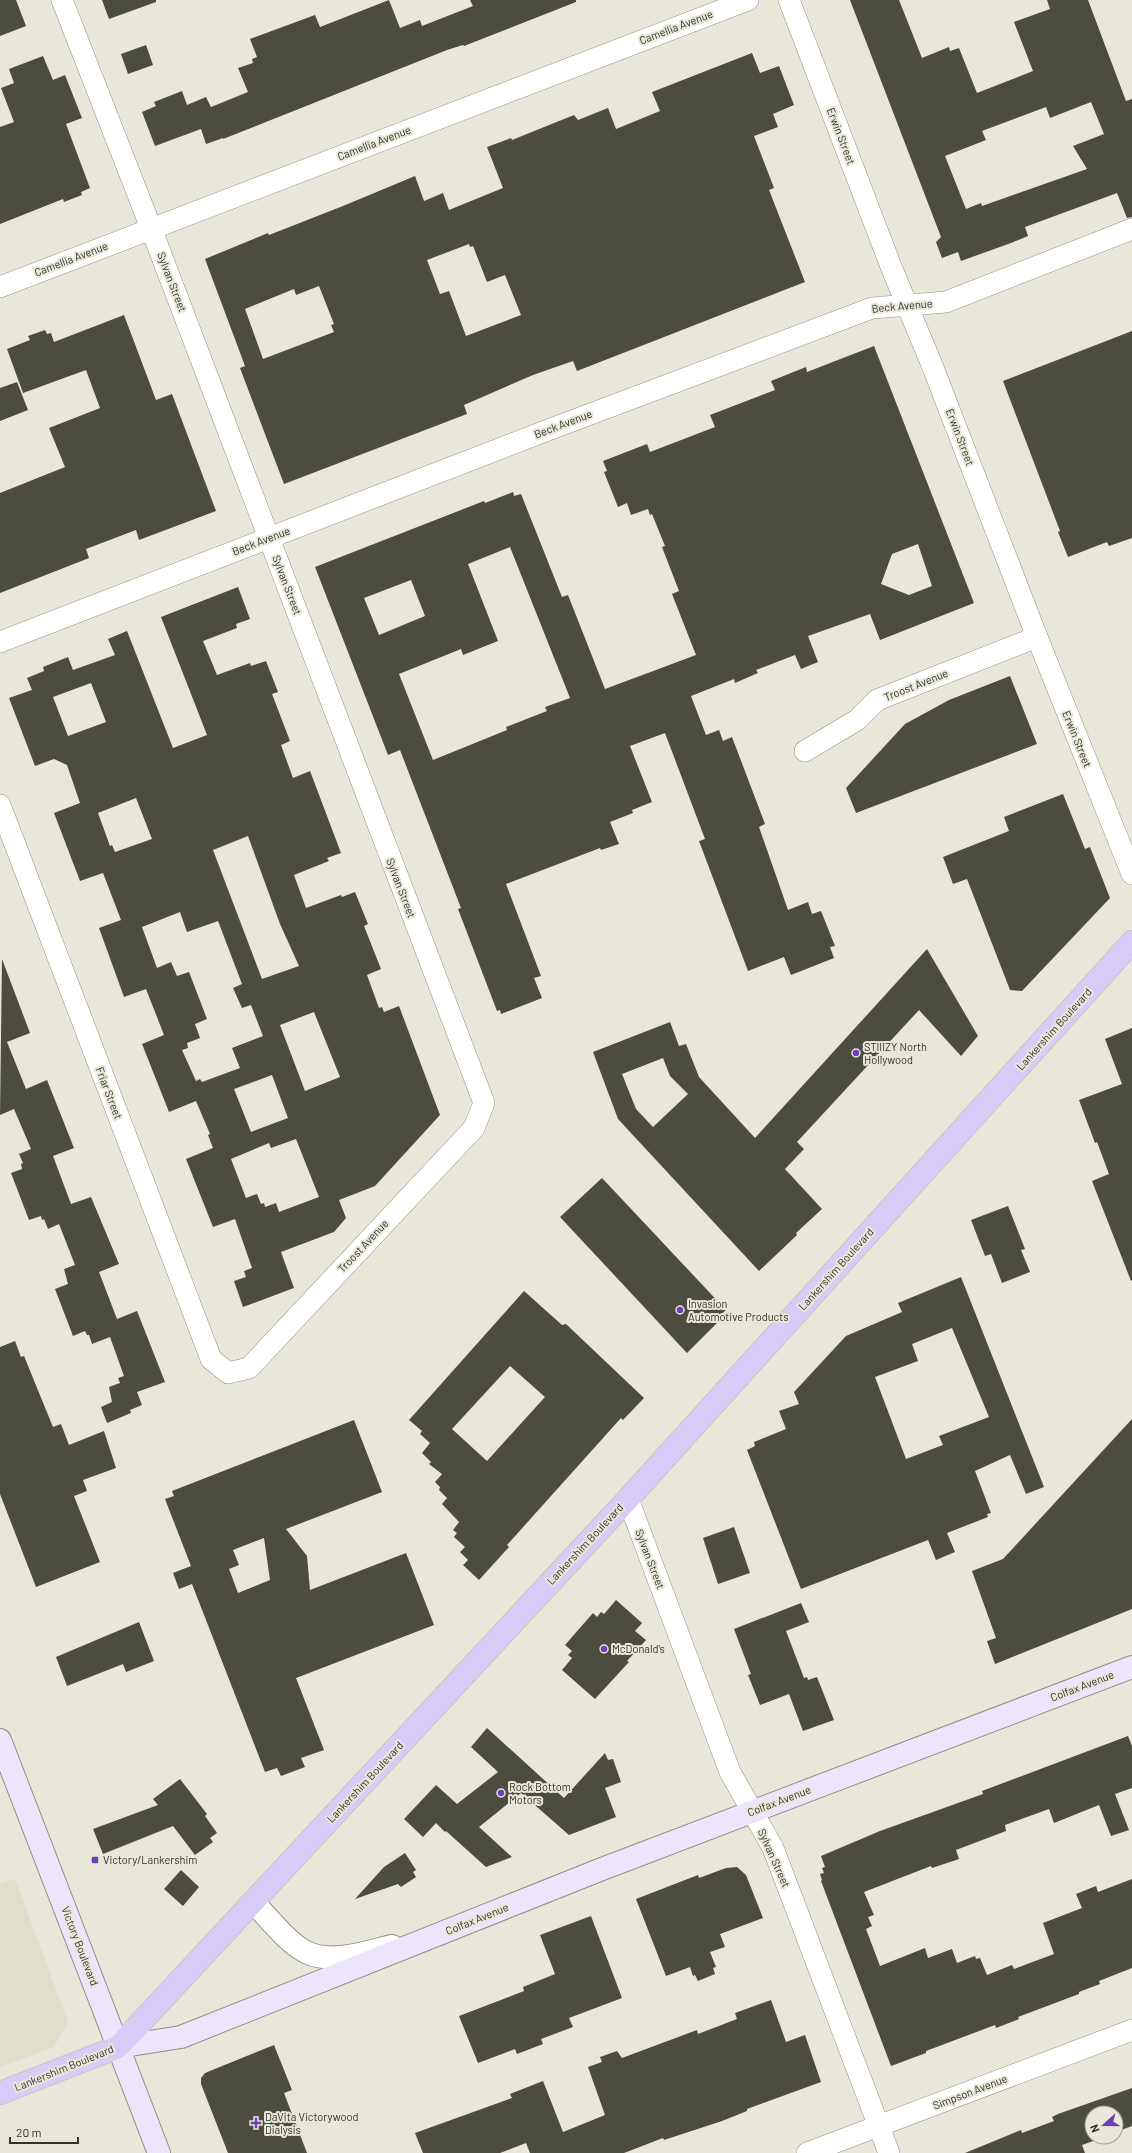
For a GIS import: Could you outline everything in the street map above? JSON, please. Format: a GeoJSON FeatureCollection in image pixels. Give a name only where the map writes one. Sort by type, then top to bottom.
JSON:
{"type":"FeatureCollection","features":[{"type":"Feature","properties":{"kind":"main road","name":"Lankershim Boulevard"},"geometry":{"type":"LineString","coordinates":[[0,2093],[118,2047],[254,1903],[628,1499],[1132,942]]}},
{"type":"Feature","properties":{"kind":"main road","name":"Colfax Avenue"},"geometry":{"type":"LineString","coordinates":[[118,2047],[181,2037],[427,1938],[1132,1667]]}},
{"type":"Feature","properties":{"kind":"main road","name":"Victory Boulevard"},"geometry":{"type":"LineString","coordinates":[[0,1740],[159,2153]]}},
{"type":"Feature","properties":{"kind":"street","name":"Sylvan Street"},"geometry":{"type":"LineString","coordinates":[[62,0],[151,228],[484,1103]]}},
{"type":"Feature","properties":{"kind":"street","name":"Camellia Avenue"},"geometry":{"type":"LineString","coordinates":[[0,287],[748,0]]}},
{"type":"Feature","properties":{"kind":"street","name":"Erwin Street"},"geometry":{"type":"LineString","coordinates":[[789,0],[907,306],[932,365],[1037,637],[1132,874]]}},
{"type":"Feature","properties":{"kind":"street","name":"Beck Avenue"},"geometry":{"type":"LineString","coordinates":[[0,642],[872,308],[946,302],[1132,229]]}},
{"type":"Feature","properties":{"kind":"street","name":"Troost Avenue"},"geometry":{"type":"LineString","coordinates":[[805,751],[857,720],[877,700],[1037,637]]}},
{"type":"Feature","properties":{"kind":"street","name":"Friar Street"},"geometry":{"type":"LineString","coordinates":[[0,806],[211,1359],[228,1373]]}},
{"type":"Feature","properties":{"kind":"street","name":"Troost Avenue"},"geometry":{"type":"LineString","coordinates":[[228,1373],[249,1368],[474,1128],[484,1103]]}},
{"type":"Feature","properties":{"kind":"street","name":"Sylvan Street"},"geometry":{"type":"LineString","coordinates":[[628,1499],[730,1772],[772,1848],[889,2153]]}},
{"type":"Feature","properties":{"kind":"street","name":"Colfax Avenue"},"geometry":{"type":"LineString","coordinates":[[254,1903],[292,1941],[308,1953],[327,1957],[348,1956],[427,1938]]}},
{"type":"Feature","properties":{"kind":"street","name":"Simpson Avenue"},"geometry":{"type":"LineString","coordinates":[[807,2153],[1132,2030]]}},
{"type":"Feature","properties":{"kind":"shaded area"},"geometry":{"type":"Polygon","coordinates":[[[15,1879],[68,2022],[54,2047],[0,2067],[0,1884],[15,1879]]]}},
{"type":"Feature","properties":{"kind":"building"},"geometry":{"type":"Polygon","coordinates":[[[0,0],[16,0],[26,26],[0,36],[0,0]]]}},
{"type":"Feature","properties":{"kind":"building"},"geometry":{"type":"Polygon","coordinates":[[[102,0],[156,0],[156,2],[109,19],[102,0]]]}},
{"type":"Feature","properties":{"kind":"building"},"geometry":{"type":"Polygon","coordinates":[[[389,0],[400,28],[420,20],[422,26],[473,6],[470,0],[576,0],[576,2],[464,46],[463,45],[447,50],[223,139],[206,144],[201,129],[155,146],[142,112],[156,106],[154,102],[182,91],[187,105],[206,97],[211,107],[248,92],[238,68],[253,63],[252,59],[257,57],[250,39],[315,15],[320,27],[389,0]]]}},
{"type":"Feature","properties":{"kind":"building"},"geometry":{"type":"Polygon","coordinates":[[[850,0],[899,0],[922,58],[949,47],[950,51],[959,48],[977,93],[1033,71],[1014,22],[1050,9],[1047,0],[1088,0],[1126,101],[1132,99],[1132,217],[1127,218],[1117,193],[1025,227],[1028,236],[961,261],[958,252],[942,258],[936,242],[941,237],[850,0]],[[1091,102],[1050,118],[1046,107],[982,131],[986,140],[945,156],[966,209],[981,203],[982,206],[1087,169],[1073,146],[1104,134],[1091,102]]]}},
{"type":"Feature","properties":{"kind":"building"},"geometry":{"type":"Polygon","coordinates":[[[146,45],[153,65],[128,74],[121,54],[146,45]]]}},
{"type":"Feature","properties":{"kind":"building"},"geometry":{"type":"Polygon","coordinates":[[[752,53],[760,73],[779,66],[794,105],[773,114],[778,127],[754,136],[774,188],[769,190],[805,282],[577,371],[573,361],[533,375],[464,405],[467,414],[284,484],[240,368],[245,366],[205,259],[268,233],[269,235],[343,206],[415,176],[424,201],[443,193],[449,210],[503,188],[487,147],[511,138],[512,140],[574,115],[578,120],[608,108],[616,129],[660,111],[652,92],[752,53]],[[469,244],[427,260],[440,294],[449,291],[466,336],[521,315],[505,275],[487,282],[473,246],[470,247],[469,244]],[[319,286],[296,295],[294,289],[245,309],[263,359],[334,332],[331,325],[334,324],[319,286]]]}},
{"type":"Feature","properties":{"kind":"building"},"geometry":{"type":"Polygon","coordinates":[[[43,56],[53,80],[65,75],[82,118],[66,124],[90,188],[81,192],[82,195],[64,202],[63,199],[0,224],[0,127],[14,122],[1,88],[14,83],[9,69],[43,56]]]}},
{"type":"Feature","properties":{"kind":"building"},"geometry":{"type":"Polygon","coordinates":[[[124,315],[156,400],[172,394],[216,511],[139,540],[136,530],[86,549],[89,558],[0,593],[0,493],[65,467],[49,428],[100,408],[86,370],[23,393],[7,349],[30,340],[28,336],[45,330],[47,334],[51,333],[54,342],[124,315]]]}},
{"type":"Feature","properties":{"kind":"building"},"geometry":{"type":"Polygon","coordinates":[[[1132,331],[1132,538],[1109,546],[1107,542],[1068,557],[1058,532],[1060,531],[1003,381],[1132,331]]]}},
{"type":"Feature","properties":{"kind":"building"},"geometry":{"type":"Polygon","coordinates":[[[874,346],[974,603],[880,640],[870,614],[808,636],[818,662],[801,669],[795,655],[756,670],[758,673],[735,683],[734,679],[691,696],[706,735],[719,730],[723,741],[732,737],[765,824],[759,827],[788,910],[808,902],[812,914],[821,911],[835,946],[830,947],[834,958],[791,975],[784,957],[748,971],[699,841],[705,839],[665,733],[630,746],[652,802],[632,810],[633,813],[610,822],[619,844],[601,850],[600,848],[506,884],[541,976],[534,978],[542,998],[501,1014],[500,1010],[497,1011],[458,909],[461,908],[400,750],[388,755],[315,567],[484,501],[485,503],[513,492],[514,496],[521,494],[562,597],[568,595],[605,689],[696,655],[672,594],[679,591],[662,547],[665,546],[652,514],[650,515],[648,509],[631,515],[627,503],[618,507],[604,472],[607,471],[603,461],[647,444],[650,452],[715,427],[710,415],[775,390],[771,381],[806,367],[807,372],[874,346]],[[918,544],[892,554],[881,584],[909,595],[932,586],[918,544]],[[510,547],[468,564],[498,641],[463,655],[461,649],[399,674],[433,760],[507,730],[506,727],[547,711],[545,707],[570,698],[510,547]],[[411,580],[364,598],[379,635],[425,616],[411,580]]]}},
{"type":"Feature","properties":{"kind":"building"},"geometry":{"type":"Polygon","coordinates":[[[17,382],[28,410],[0,421],[0,388],[17,382]]]}},
{"type":"Feature","properties":{"kind":"building"},"geometry":{"type":"Polygon","coordinates":[[[238,587],[250,619],[236,624],[237,628],[203,641],[217,675],[250,663],[251,666],[266,661],[278,692],[272,694],[290,741],[281,745],[293,778],[310,771],[341,853],[327,858],[329,861],[294,875],[306,908],[341,895],[342,897],[355,892],[368,924],[364,926],[381,969],[367,975],[379,1008],[382,1007],[384,1012],[399,1006],[440,1115],[375,1186],[339,1200],[346,1218],[334,1232],[281,1252],[294,1288],[243,1307],[234,1281],[246,1277],[244,1271],[252,1268],[235,1219],[213,1227],[186,1159],[213,1148],[208,1135],[210,1134],[196,1101],[169,1112],[142,1044],[164,1035],[146,989],[124,997],[99,928],[121,920],[103,873],[80,881],[54,813],[80,803],[67,765],[54,759],[35,766],[9,698],[32,690],[27,678],[44,671],[43,667],[68,657],[73,670],[115,655],[108,639],[127,631],[173,748],[207,735],[161,617],[238,587]],[[91,683],[53,697],[68,736],[106,722],[91,683]],[[136,798],[98,813],[110,846],[112,845],[115,852],[152,839],[136,798]],[[248,836],[213,850],[262,979],[299,966],[280,924],[248,836]],[[180,912],[142,927],[157,968],[171,962],[177,976],[189,972],[207,1019],[195,1024],[200,1038],[187,1043],[188,1048],[182,1050],[196,1081],[200,1079],[202,1082],[240,1068],[232,1048],[263,1036],[251,1005],[242,1008],[233,988],[242,984],[218,921],[187,932],[180,912]],[[314,1012],[280,1025],[305,1091],[340,1077],[314,1012]],[[272,1075],[234,1089],[251,1132],[288,1118],[272,1075]],[[296,1139],[271,1148],[269,1143],[231,1159],[246,1198],[257,1194],[261,1204],[264,1203],[265,1207],[276,1203],[279,1212],[319,1197],[296,1139]]]}},
{"type":"Feature","properties":{"kind":"building"},"geometry":{"type":"Polygon","coordinates":[[[1010,676],[1037,744],[856,813],[846,788],[905,724],[949,700],[1010,676]]]}},
{"type":"Feature","properties":{"kind":"building"},"geometry":{"type":"Polygon","coordinates":[[[1063,794],[1085,849],[1090,847],[1110,898],[1022,991],[1010,990],[967,879],[953,884],[943,857],[1009,831],[1004,817],[1063,794]]]}},
{"type":"Feature","properties":{"kind":"building"},"geometry":{"type":"Polygon","coordinates":[[[927,949],[978,1036],[961,1056],[919,1010],[797,1142],[804,1149],[785,1169],[822,1209],[759,1271],[618,1119],[593,1052],[670,1022],[679,1046],[686,1044],[699,1077],[755,1138],[927,949]],[[663,1058],[622,1074],[636,1109],[653,1127],[688,1094],[670,1076],[663,1058]]]}},
{"type":"Feature","properties":{"kind":"building"},"geometry":{"type":"Polygon","coordinates":[[[2,959],[30,1033],[7,1042],[26,1089],[47,1080],[74,1148],[53,1156],[71,1204],[91,1197],[119,1264],[99,1272],[117,1319],[137,1311],[165,1382],[137,1392],[142,1405],[130,1410],[131,1413],[107,1423],[101,1407],[112,1402],[109,1387],[120,1383],[118,1378],[124,1376],[110,1337],[92,1344],[89,1335],[87,1335],[85,1331],[73,1336],[55,1289],[68,1284],[64,1269],[75,1265],[59,1224],[48,1229],[44,1219],[42,1220],[41,1216],[29,1220],[11,1173],[22,1169],[21,1164],[23,1163],[19,1154],[31,1149],[14,1109],[0,1115],[2,959]]]}},
{"type":"Feature","properties":{"kind":"building"},"geometry":{"type":"Polygon","coordinates":[[[1132,1028],[1131,1281],[1092,1181],[1109,1174],[1097,1142],[1095,1143],[1079,1100],[1122,1084],[1105,1039],[1132,1028]]]}},
{"type":"Feature","properties":{"kind":"building"},"geometry":{"type":"Polygon","coordinates":[[[602,1178],[726,1310],[715,1320],[718,1322],[687,1353],[560,1217],[602,1178]]]}},
{"type":"Feature","properties":{"kind":"building"},"geometry":{"type":"Polygon","coordinates":[[[1008,1206],[1025,1249],[1021,1250],[1030,1272],[1002,1283],[991,1254],[985,1256],[971,1220],[1008,1206]]]}},
{"type":"Feature","properties":{"kind":"building"},"geometry":{"type":"Polygon","coordinates":[[[961,1277],[1044,1487],[1026,1494],[1010,1455],[975,1471],[991,1513],[987,1514],[988,1517],[947,1533],[955,1552],[936,1560],[928,1540],[801,1589],[747,1450],[755,1446],[754,1442],[786,1429],[779,1411],[799,1404],[794,1392],[846,1336],[902,1312],[898,1303],[961,1277]],[[952,1328],[912,1344],[918,1361],[875,1377],[906,1459],[943,1445],[939,1436],[989,1417],[952,1328]]]}},
{"type":"Feature","properties":{"kind":"building"},"geometry":{"type":"Polygon","coordinates":[[[524,1291],[562,1325],[566,1324],[644,1398],[623,1420],[621,1418],[507,1545],[509,1547],[479,1580],[463,1565],[468,1560],[460,1552],[465,1547],[454,1537],[457,1533],[453,1530],[459,1522],[442,1504],[447,1498],[439,1490],[440,1487],[435,1482],[442,1474],[429,1464],[431,1462],[422,1453],[430,1443],[420,1434],[422,1431],[409,1420],[524,1291]],[[510,1366],[452,1429],[487,1461],[545,1397],[510,1366]]]}},
{"type":"Feature","properties":{"kind":"building"},"geometry":{"type":"Polygon","coordinates":[[[15,1341],[21,1357],[24,1356],[53,1427],[61,1424],[69,1445],[104,1431],[116,1468],[83,1480],[87,1491],[74,1496],[100,1562],[36,1587],[0,1494],[0,1347],[15,1341]]]}},
{"type":"Feature","properties":{"kind":"building"},"geometry":{"type":"Polygon","coordinates":[[[1132,1419],[1132,1609],[995,1664],[987,1641],[996,1638],[972,1571],[1003,1559],[1132,1419]]]}},
{"type":"Feature","properties":{"kind":"building"},"geometry":{"type":"Polygon","coordinates":[[[354,1420],[382,1492],[286,1529],[307,1556],[310,1590],[406,1553],[434,1625],[296,1678],[324,1750],[301,1758],[305,1767],[281,1776],[277,1768],[265,1772],[192,1584],[179,1589],[173,1573],[191,1566],[165,1499],[174,1496],[172,1491],[354,1420]],[[264,1538],[233,1550],[239,1565],[229,1569],[238,1593],[270,1580],[264,1538]]]}},
{"type":"Feature","properties":{"kind":"building"},"geometry":{"type":"Polygon","coordinates":[[[734,1527],[750,1573],[718,1584],[703,1538],[734,1527]]]}},
{"type":"Feature","properties":{"kind":"building","name":"McDonald's"},"geometry":{"type":"Polygon","coordinates":[[[616,1600],[642,1623],[635,1631],[646,1640],[627,1661],[629,1662],[595,1699],[562,1670],[572,1658],[568,1655],[572,1651],[565,1645],[593,1613],[597,1617],[601,1612],[604,1614],[616,1600]]]}},
{"type":"Feature","properties":{"kind":"building"},"geometry":{"type":"Polygon","coordinates":[[[801,1603],[809,1622],[786,1631],[804,1678],[807,1677],[808,1680],[817,1677],[834,1720],[803,1731],[789,1694],[760,1705],[748,1675],[751,1674],[734,1629],[801,1603]]]}},
{"type":"Feature","properties":{"kind":"building"},"geometry":{"type":"Polygon","coordinates":[[[139,1622],[154,1661],[126,1672],[123,1664],[67,1686],[56,1657],[139,1622]]]}},
{"type":"Feature","properties":{"kind":"building"},"geometry":{"type":"Polygon","coordinates":[[[487,1728],[564,1798],[605,1753],[608,1760],[613,1759],[621,1782],[605,1788],[616,1817],[569,1835],[521,1793],[479,1827],[512,1857],[486,1867],[436,1823],[423,1837],[404,1819],[436,1785],[457,1804],[498,1772],[471,1747],[487,1728]]]}},
{"type":"Feature","properties":{"kind":"building"},"geometry":{"type":"Polygon","coordinates":[[[1128,1736],[1132,1746],[1132,1788],[1115,1794],[1129,1830],[1111,1836],[1099,1805],[1054,1823],[1049,1809],[1005,1825],[1006,1831],[956,1850],[959,1859],[932,1868],[931,1866],[864,1892],[874,1915],[868,1917],[872,1926],[866,1929],[880,1966],[925,1948],[928,1958],[952,1949],[957,1963],[975,1956],[976,1959],[980,1958],[987,1975],[1012,1965],[1014,1969],[1054,1954],[1043,1923],[1082,1908],[1076,1894],[1096,1886],[1098,1892],[1132,1879],[1132,1968],[1099,1981],[1100,1984],[1079,1992],[1079,1994],[1018,2017],[1019,2019],[996,2028],[995,2025],[891,2066],[821,1881],[820,1874],[824,1873],[822,1868],[825,1867],[821,1856],[880,1831],[983,1794],[982,1791],[1128,1736]]]}},
{"type":"Feature","properties":{"kind":"building"},"geometry":{"type":"Polygon","coordinates":[[[180,1779],[207,1814],[205,1816],[217,1833],[210,1838],[213,1842],[195,1855],[173,1826],[103,1854],[93,1829],[158,1805],[153,1799],[180,1779]]]}},
{"type":"Feature","properties":{"kind":"building"},"geometry":{"type":"Polygon","coordinates":[[[405,1853],[416,1870],[413,1872],[416,1877],[401,1887],[398,1884],[355,1899],[384,1867],[405,1853]]]}},
{"type":"Feature","properties":{"kind":"building"},"geometry":{"type":"Polygon","coordinates":[[[737,1867],[746,1875],[763,1918],[720,1934],[725,1947],[710,1952],[716,1967],[713,1968],[715,1974],[698,1981],[695,1975],[693,1976],[690,1967],[666,1976],[636,1899],[698,1875],[699,1878],[726,1868],[737,1867]]]}},
{"type":"Feature","properties":{"kind":"building"},"geometry":{"type":"Polygon","coordinates":[[[181,1870],[199,1887],[183,1906],[164,1889],[181,1870]]]}},
{"type":"Feature","properties":{"kind":"building"},"geometry":{"type":"Polygon","coordinates":[[[591,1916],[622,1998],[569,2018],[573,2027],[541,2039],[543,2044],[517,2054],[515,2049],[478,2063],[459,2016],[524,1991],[523,1987],[555,1974],[540,1935],[591,1916]]]}},
{"type":"Feature","properties":{"kind":"building"},"geometry":{"type":"Polygon","coordinates":[[[771,2000],[786,2042],[805,2035],[821,2082],[747,2109],[747,2111],[722,2121],[664,2140],[663,2138],[624,2153],[530,2153],[526,2143],[500,2153],[423,2153],[415,2133],[512,2098],[510,2094],[543,2081],[563,2132],[605,2115],[588,2067],[602,2062],[600,2057],[617,2051],[622,2058],[697,2030],[698,2034],[737,2019],[735,2013],[771,2000]]]}},
{"type":"Feature","properties":{"kind":"building","name":"DaVita Victorywood Dialysis"},"geometry":{"type":"Polygon","coordinates":[[[274,2045],[292,2090],[284,2093],[307,2153],[228,2153],[201,2084],[201,2078],[205,2073],[274,2045]]]}},
{"type":"Feature","properties":{"kind":"building"},"geometry":{"type":"Polygon","coordinates":[[[1132,2088],[1132,2126],[1124,2129],[1124,2105],[1084,2105],[1084,2144],[1082,2145],[1085,2153],[965,2153],[1021,2130],[1022,2133],[1054,2121],[1052,2117],[1058,2114],[1132,2088]]]}},
{"type":"Feature","properties":{"kind":"place","name":"STIIIZY North Hollywood"},"geometry":{"type":"Point","coordinates":[856,1053]}},
{"type":"Feature","properties":{"kind":"place","name":"Invasion Automotive Products"},"geometry":{"type":"Point","coordinates":[680,1310]}},
{"type":"Feature","properties":{"kind":"place","name":"McDonald's"},"geometry":{"type":"Point","coordinates":[604,1649]}},
{"type":"Feature","properties":{"kind":"place","name":"Rock Bottom Motors"},"geometry":{"type":"Point","coordinates":[501,1793]}},
{"type":"Feature","properties":{"kind":"place","name":"Victory/Lankershim"},"geometry":{"type":"Point","coordinates":[95,1860]}},
{"type":"Feature","properties":{"kind":"place","name":"DaVita Victorywood Dialysis"},"geometry":{"type":"Point","coordinates":[256,2123]}}]}
